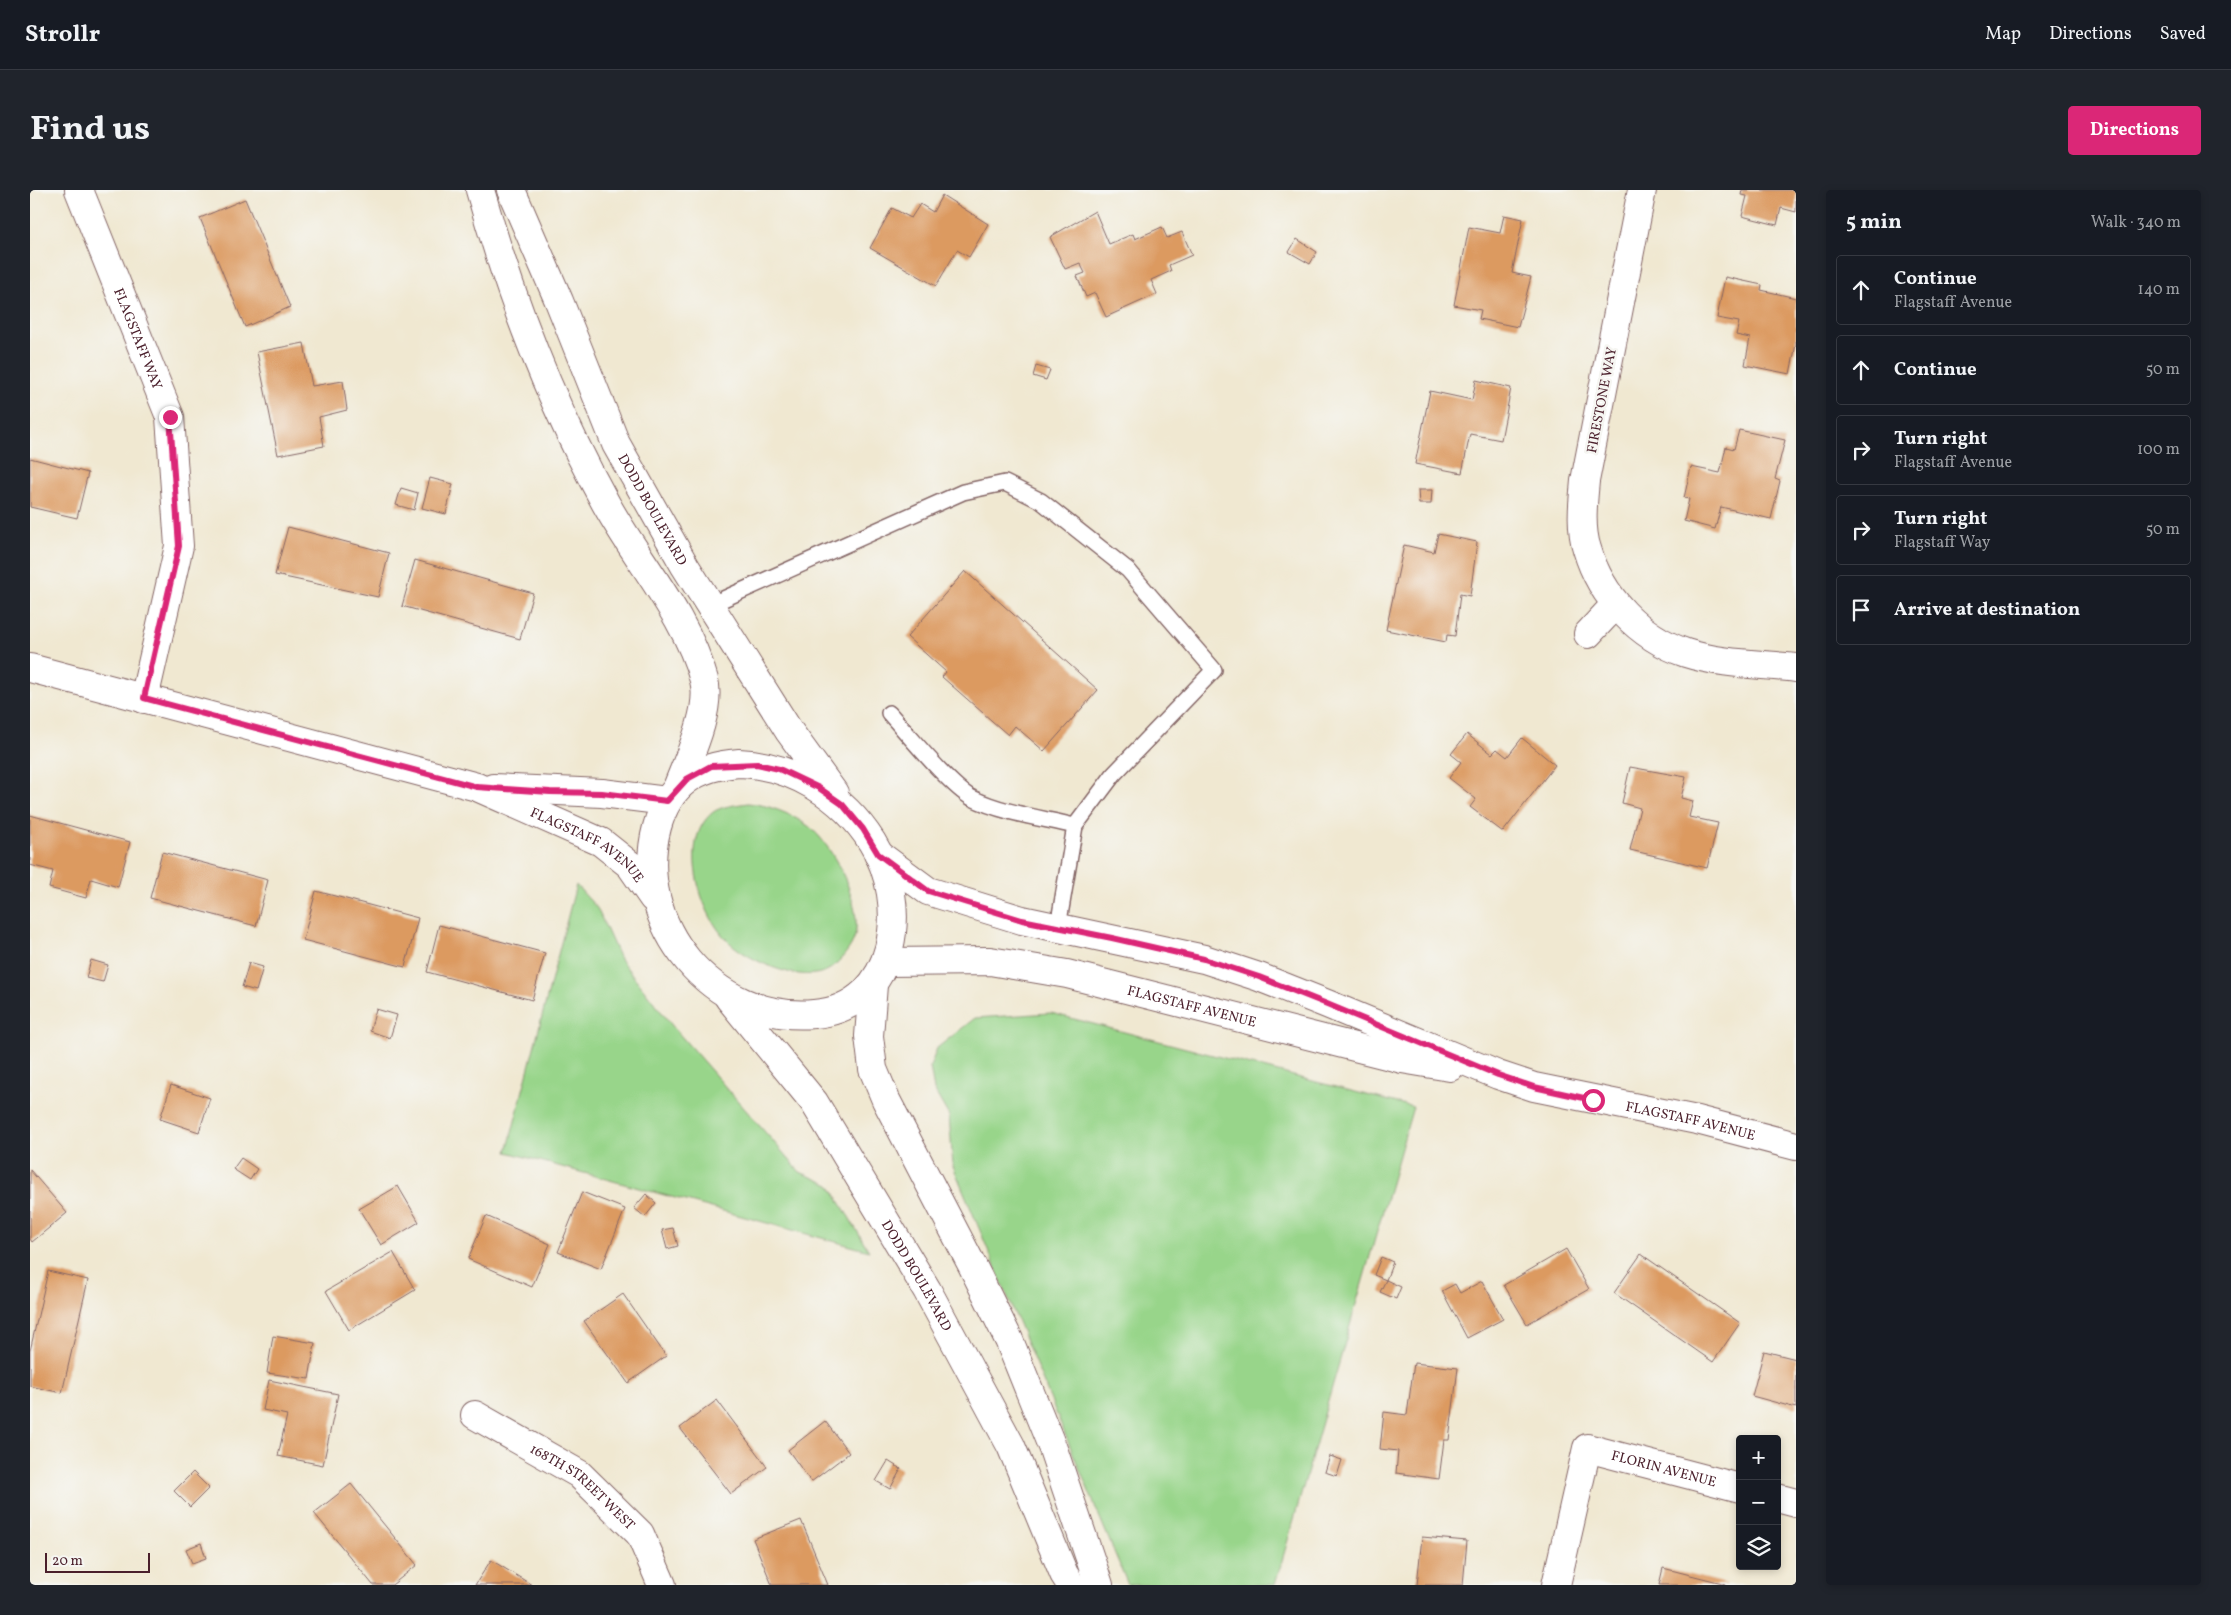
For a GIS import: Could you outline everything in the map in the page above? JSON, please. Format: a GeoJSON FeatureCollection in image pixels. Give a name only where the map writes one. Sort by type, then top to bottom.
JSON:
{"type":"FeatureCollection","features":[{"type":"Feature","properties":{"kind":"street","name":"FLAGSTAFF WAY"},"geometry":{"type":"LineString","coordinates":[[79,190],[170,417],[179,546],[144,698]]}},
{"type":"Feature","properties":{"kind":"street"},"geometry":{"type":"LineString","coordinates":[[480,190],[532,345],[565,424],[605,502],[686,634],[704,682],[703,717],[672,795],[660,817],[652,852],[651,869],[657,903],[664,923],[680,951],[689,962],[723,991],[740,1002],[754,1007],[780,1013],[802,1015],[838,1011],[860,998],[879,973]]}},
{"type":"Feature","properties":{"kind":"street","name":"DODD BOULEVARD"},"geometry":{"type":"LineString","coordinates":[[511,190],[559,301],[616,444],[710,605],[789,731],[842,804]]}},
{"type":"Feature","properties":{"kind":"street","name":"FIRESTONE WAY"},"geometry":{"type":"LineString","coordinates":[[1642,190],[1585,481],[1583,510],[1586,548],[1600,580],[1615,605],[1635,624],[1657,640],[1686,653],[1717,660],[1796,668]]}},
{"type":"Feature","properties":{"kind":"street"},"geometry":{"type":"LineString","coordinates":[[1588,634],[1615,605]]}},
{"type":"Feature","properties":{"kind":"street","name":"FLAGSTAFF AVENUE"},"geometry":{"type":"LineString","coordinates":[[30,668],[477,787],[601,842],[630,865],[657,903]]}},
{"type":"Feature","properties":{"kind":"street"},"geometry":{"type":"LineString","coordinates":[[672,795],[698,771],[711,766],[757,764],[790,774],[819,788],[842,804],[863,829],[878,854],[889,883],[892,898],[892,930],[879,973],[869,1036],[873,1069],[886,1100],[973,1266],[1008,1340],[1054,1449],[1099,1585]]}},
{"type":"Feature","properties":{"kind":"street","name":"FLAGSTAFF AVENUE"},"geometry":{"type":"LineString","coordinates":[[477,787],[550,792],[672,795]]}},
{"type":"Feature","properties":{"kind":"street","name":"FLAGSTAFF AVENUE"},"geometry":{"type":"LineString","coordinates":[[878,854],[928,891],[1022,920],[1204,959],[1259,977],[1498,1075],[1534,1087],[1697,1120],[1796,1146]]}},
{"type":"Feature","properties":{"kind":"street","name":"FLAGSTAFF AVENUE"},"geometry":{"type":"LineString","coordinates":[[879,973],[990,961],[1067,974],[1402,1058],[1498,1075]]}},
{"type":"Feature","properties":{"kind":"street","name":"DODD BOULEVARD"},"geometry":{"type":"LineString","coordinates":[[723,991],[814,1102],[927,1290],[1011,1446],[1064,1574],[1071,1585]]}},
{"type":"Feature","properties":{"kind":"street","name":"168TH STREET WEST"},"geometry":{"type":"LineString","coordinates":[[475,1415],[579,1474],[640,1534],[662,1585]]}},
{"type":"Feature","properties":{"kind":"street","name":"FLORIN AVENUE"},"geometry":{"type":"LineString","coordinates":[[1556,1585],[1587,1448],[1736,1487]]}},
{"type":"Feature","properties":{"kind":"street"},"geometry":{"type":"LineString","coordinates":[[1781,1499],[1796,1503]]}},
{"type":"Feature","properties":{"kind":"lane"},"geometry":{"type":"LineString","coordinates":[[710,605],[963,492],[1006,483],[1041,501],[1128,570],[1214,670],[1114,774],[1075,826],[1058,927]]}},
{"type":"Feature","properties":{"kind":"lane"},"geometry":{"type":"LineString","coordinates":[[889,714],[954,783],[972,797],[1010,810],[1075,826]]}},
{"type":"Feature","properties":{"kind":"green space"},"geometry":{"type":"Polygon","coordinates":[[[748,803],[779,810],[807,825],[827,846],[844,878],[851,894],[855,911],[856,926],[854,939],[841,959],[825,972],[811,974],[795,973],[778,969],[746,955],[724,937],[707,910],[696,875],[696,840],[702,825],[712,813],[728,806],[748,803]]]}},
{"type":"Feature","properties":{"kind":"green space"},"geometry":{"type":"Polygon","coordinates":[[[576,885],[597,908],[620,959],[674,1028],[800,1172],[830,1185],[869,1251],[507,1152],[576,885]]]}},
{"type":"Feature","properties":{"kind":"green space"},"geometry":{"type":"Polygon","coordinates":[[[1051,1013],[1413,1107],[1275,1585],[1128,1585],[953,1166],[949,1116],[934,1090],[930,1067],[937,1048],[975,1018],[1051,1013]]]}},
{"type":"Feature","properties":{"kind":"building"},"geometry":{"type":"Polygon","coordinates":[[[1742,190],[1796,190],[1796,212],[1781,208],[1777,225],[1742,216],[1747,196],[1741,195],[1742,190]]]}},
{"type":"Feature","properties":{"kind":"building"},"geometry":{"type":"Polygon","coordinates":[[[942,195],[988,224],[969,257],[957,250],[936,286],[870,248],[892,208],[911,218],[920,204],[933,212],[942,195]]]}},
{"type":"Feature","properties":{"kind":"building"},"geometry":{"type":"Polygon","coordinates":[[[245,199],[290,307],[245,327],[200,218],[245,199]]]}},
{"type":"Feature","properties":{"kind":"building"},"geometry":{"type":"Polygon","coordinates":[[[1095,211],[1109,244],[1133,234],[1135,239],[1162,227],[1167,238],[1182,232],[1192,255],[1169,265],[1171,271],[1151,280],[1157,294],[1106,317],[1095,293],[1086,297],[1077,276],[1085,273],[1080,263],[1065,269],[1050,237],[1095,211]]]}},
{"type":"Feature","properties":{"kind":"building"},"geometry":{"type":"Polygon","coordinates":[[[1504,215],[1523,219],[1512,273],[1531,277],[1518,327],[1479,319],[1481,310],[1454,305],[1469,227],[1500,233],[1504,215]]]}},
{"type":"Feature","properties":{"kind":"building"},"geometry":{"type":"Polygon","coordinates":[[[1297,239],[1317,252],[1310,264],[1289,252],[1297,239]]]}},
{"type":"Feature","properties":{"kind":"building"},"geometry":{"type":"Polygon","coordinates":[[[1725,277],[1762,285],[1761,290],[1796,298],[1796,344],[1790,374],[1745,365],[1750,338],[1736,335],[1739,322],[1717,318],[1725,277]]]}},
{"type":"Feature","properties":{"kind":"building"},"geometry":{"type":"Polygon","coordinates":[[[304,343],[312,386],[343,381],[347,410],[319,417],[324,446],[278,455],[257,352],[304,343]]]}},
{"type":"Feature","properties":{"kind":"building"},"geometry":{"type":"Polygon","coordinates":[[[1036,366],[1050,370],[1046,380],[1033,376],[1036,366]]]}},
{"type":"Feature","properties":{"kind":"building"},"geometry":{"type":"Polygon","coordinates":[[[1476,380],[1511,388],[1501,440],[1470,434],[1462,473],[1415,464],[1430,391],[1472,400],[1476,380]]]}},
{"type":"Feature","properties":{"kind":"building"},"geometry":{"type":"Polygon","coordinates":[[[1739,430],[1785,440],[1775,479],[1780,481],[1771,519],[1721,507],[1715,529],[1684,521],[1689,499],[1684,498],[1691,467],[1720,473],[1726,447],[1734,449],[1739,430]]]}},
{"type":"Feature","properties":{"kind":"building"},"geometry":{"type":"Polygon","coordinates":[[[30,458],[88,473],[77,518],[30,507],[30,458]]]}},
{"type":"Feature","properties":{"kind":"building"},"geometry":{"type":"Polygon","coordinates":[[[430,478],[453,484],[446,514],[422,508],[430,478]]]}},
{"type":"Feature","properties":{"kind":"building"},"geometry":{"type":"Polygon","coordinates":[[[401,488],[418,493],[414,510],[396,505],[401,488]]]}},
{"type":"Feature","properties":{"kind":"building"},"geometry":{"type":"Polygon","coordinates":[[[1418,490],[1432,490],[1431,504],[1419,504],[1418,490]]]}},
{"type":"Feature","properties":{"kind":"building"},"geometry":{"type":"Polygon","coordinates":[[[288,527],[389,553],[378,597],[275,575],[288,527]]]}},
{"type":"Feature","properties":{"kind":"building"},"geometry":{"type":"Polygon","coordinates":[[[1438,534],[1477,542],[1470,596],[1460,594],[1455,636],[1447,635],[1446,642],[1386,630],[1404,545],[1434,552],[1438,534]]]}},
{"type":"Feature","properties":{"kind":"building"},"geometry":{"type":"Polygon","coordinates":[[[415,560],[533,593],[520,639],[402,606],[415,560]]]}},
{"type":"Feature","properties":{"kind":"building"},"geometry":{"type":"Polygon","coordinates":[[[965,571],[1098,690],[1044,751],[1015,726],[1008,735],[942,677],[946,672],[907,637],[965,571]]]}},
{"type":"Feature","properties":{"kind":"building"},"geometry":{"type":"Polygon","coordinates":[[[1467,734],[1492,754],[1497,749],[1507,757],[1522,738],[1555,765],[1503,832],[1470,807],[1476,799],[1449,778],[1461,762],[1451,754],[1467,734]]]}},
{"type":"Feature","properties":{"kind":"building"},"geometry":{"type":"Polygon","coordinates":[[[1630,767],[1686,777],[1681,798],[1693,801],[1689,817],[1718,823],[1707,868],[1630,850],[1640,808],[1622,803],[1630,767]]]}},
{"type":"Feature","properties":{"kind":"building"},"geometry":{"type":"Polygon","coordinates":[[[30,815],[130,842],[118,887],[91,879],[86,898],[49,888],[53,871],[30,865],[30,815]]]}},
{"type":"Feature","properties":{"kind":"building"},"geometry":{"type":"Polygon","coordinates":[[[162,852],[268,880],[256,926],[150,898],[162,852]]]}},
{"type":"Feature","properties":{"kind":"building"},"geometry":{"type":"Polygon","coordinates":[[[316,891],[418,918],[405,967],[303,940],[316,891]]]}},
{"type":"Feature","properties":{"kind":"building"},"geometry":{"type":"Polygon","coordinates":[[[439,925],[545,953],[532,1000],[427,972],[439,925]]]}},
{"type":"Feature","properties":{"kind":"building"},"geometry":{"type":"Polygon","coordinates":[[[91,960],[108,965],[103,982],[86,978],[91,960]]]}},
{"type":"Feature","properties":{"kind":"building"},"geometry":{"type":"Polygon","coordinates":[[[249,963],[263,967],[256,991],[242,987],[249,963]]]}},
{"type":"Feature","properties":{"kind":"building"},"geometry":{"type":"Polygon","coordinates":[[[376,1009],[397,1015],[390,1038],[370,1031],[376,1009]]]}},
{"type":"Feature","properties":{"kind":"building"},"geometry":{"type":"Polygon","coordinates":[[[171,1085],[210,1098],[199,1132],[160,1119],[171,1085]]]}},
{"type":"Feature","properties":{"kind":"building"},"geometry":{"type":"Polygon","coordinates":[[[241,1158],[257,1169],[250,1180],[233,1169],[241,1158]]]}},
{"type":"Feature","properties":{"kind":"building"},"geometry":{"type":"Polygon","coordinates":[[[30,1170],[67,1213],[32,1242],[30,1239],[30,1170]]]}},
{"type":"Feature","properties":{"kind":"building"},"geometry":{"type":"Polygon","coordinates":[[[398,1186],[419,1222],[381,1245],[359,1209],[398,1186]]]}},
{"type":"Feature","properties":{"kind":"building"},"geometry":{"type":"Polygon","coordinates":[[[582,1192],[625,1209],[601,1269],[558,1252],[582,1192]]]}},
{"type":"Feature","properties":{"kind":"building"},"geometry":{"type":"Polygon","coordinates":[[[646,1194],[656,1203],[645,1217],[634,1208],[646,1194]]]}},
{"type":"Feature","properties":{"kind":"building"},"geometry":{"type":"Polygon","coordinates":[[[486,1216],[550,1244],[532,1287],[468,1259],[486,1216]]]}},
{"type":"Feature","properties":{"kind":"building"},"geometry":{"type":"Polygon","coordinates":[[[673,1228],[678,1246],[667,1249],[662,1230],[673,1228]]]}},
{"type":"Feature","properties":{"kind":"building"},"geometry":{"type":"Polygon","coordinates":[[[1566,1249],[1589,1289],[1527,1324],[1504,1285],[1566,1249]]]}},
{"type":"Feature","properties":{"kind":"building"},"geometry":{"type":"Polygon","coordinates":[[[393,1252],[415,1290],[349,1330],[326,1291],[393,1252]]]}},
{"type":"Feature","properties":{"kind":"building"},"geometry":{"type":"Polygon","coordinates":[[[1641,1254],[1740,1323],[1713,1362],[1614,1293],[1641,1254]]]}},
{"type":"Feature","properties":{"kind":"building"},"geometry":{"type":"Polygon","coordinates":[[[1381,1257],[1393,1262],[1386,1280],[1374,1275],[1381,1257]]]}},
{"type":"Feature","properties":{"kind":"building"},"geometry":{"type":"Polygon","coordinates":[[[48,1271],[88,1280],[62,1393],[30,1386],[30,1351],[48,1271]]]}},
{"type":"Feature","properties":{"kind":"building"},"geometry":{"type":"Polygon","coordinates":[[[1386,1280],[1401,1287],[1396,1299],[1380,1292],[1386,1280]]]}},
{"type":"Feature","properties":{"kind":"building"},"geometry":{"type":"Polygon","coordinates":[[[1482,1281],[1503,1319],[1467,1338],[1442,1291],[1455,1284],[1460,1293],[1482,1281]]]}},
{"type":"Feature","properties":{"kind":"building"},"geometry":{"type":"Polygon","coordinates":[[[623,1294],[666,1356],[628,1383],[584,1321],[623,1294]]]}},
{"type":"Feature","properties":{"kind":"building"},"geometry":{"type":"Polygon","coordinates":[[[273,1336],[315,1343],[309,1379],[267,1373],[273,1336]]]}},
{"type":"Feature","properties":{"kind":"building"},"geometry":{"type":"Polygon","coordinates":[[[1764,1351],[1796,1359],[1796,1408],[1752,1396],[1764,1351]]]}},
{"type":"Feature","properties":{"kind":"building"},"geometry":{"type":"Polygon","coordinates":[[[1414,1363],[1458,1368],[1449,1440],[1444,1440],[1439,1479],[1396,1473],[1398,1451],[1380,1449],[1384,1412],[1407,1415],[1414,1363]]]}},
{"type":"Feature","properties":{"kind":"building"},"geometry":{"type":"Polygon","coordinates":[[[269,1380],[338,1394],[323,1465],[278,1456],[287,1415],[263,1410],[269,1380]]]}},
{"type":"Feature","properties":{"kind":"building"},"geometry":{"type":"Polygon","coordinates":[[[717,1400],[767,1467],[731,1494],[680,1428],[717,1400]]]}},
{"type":"Feature","properties":{"kind":"building"},"geometry":{"type":"Polygon","coordinates":[[[825,1421],[849,1453],[811,1482],[788,1450],[825,1421]]]}},
{"type":"Feature","properties":{"kind":"building"},"geometry":{"type":"Polygon","coordinates":[[[1330,1456],[1342,1460],[1337,1476],[1325,1472],[1330,1456]]]}},
{"type":"Feature","properties":{"kind":"building"},"geometry":{"type":"Polygon","coordinates":[[[888,1461],[901,1469],[890,1489],[876,1481],[888,1461]]]}},
{"type":"Feature","properties":{"kind":"building"},"geometry":{"type":"Polygon","coordinates":[[[193,1472],[209,1488],[190,1507],[174,1491],[193,1472]]]}},
{"type":"Feature","properties":{"kind":"building"},"geometry":{"type":"Polygon","coordinates":[[[351,1484],[417,1565],[392,1585],[373,1585],[314,1513],[351,1484]]]}},
{"type":"Feature","properties":{"kind":"building"},"geometry":{"type":"Polygon","coordinates":[[[801,1520],[828,1585],[772,1585],[753,1539],[801,1520]]]}},
{"type":"Feature","properties":{"kind":"building"},"geometry":{"type":"Polygon","coordinates":[[[1422,1537],[1467,1541],[1463,1585],[1417,1585],[1422,1537]]]}},
{"type":"Feature","properties":{"kind":"building"},"geometry":{"type":"Polygon","coordinates":[[[201,1543],[206,1558],[192,1563],[186,1549],[201,1543]]]}},
{"type":"Feature","properties":{"kind":"building"},"geometry":{"type":"Polygon","coordinates":[[[491,1560],[532,1585],[475,1585],[491,1560]]]}},
{"type":"Feature","properties":{"kind":"building"},"geometry":{"type":"Polygon","coordinates":[[[1663,1568],[1726,1584],[1726,1585],[1659,1585],[1663,1568]]]}},
{"type":"Feature","properties":{"kind":"route"},"geometry":{"type":"LineString","coordinates":[[170,417],[179,546],[144,698],[477,787],[602,793],[667,801],[687,779],[698,771],[711,766],[740,763],[757,764],[779,769],[819,788],[842,804],[863,829],[878,854],[928,891],[962,904],[1022,920],[1204,959],[1259,977],[1498,1075],[1534,1087],[1593,1100]]}}]}
